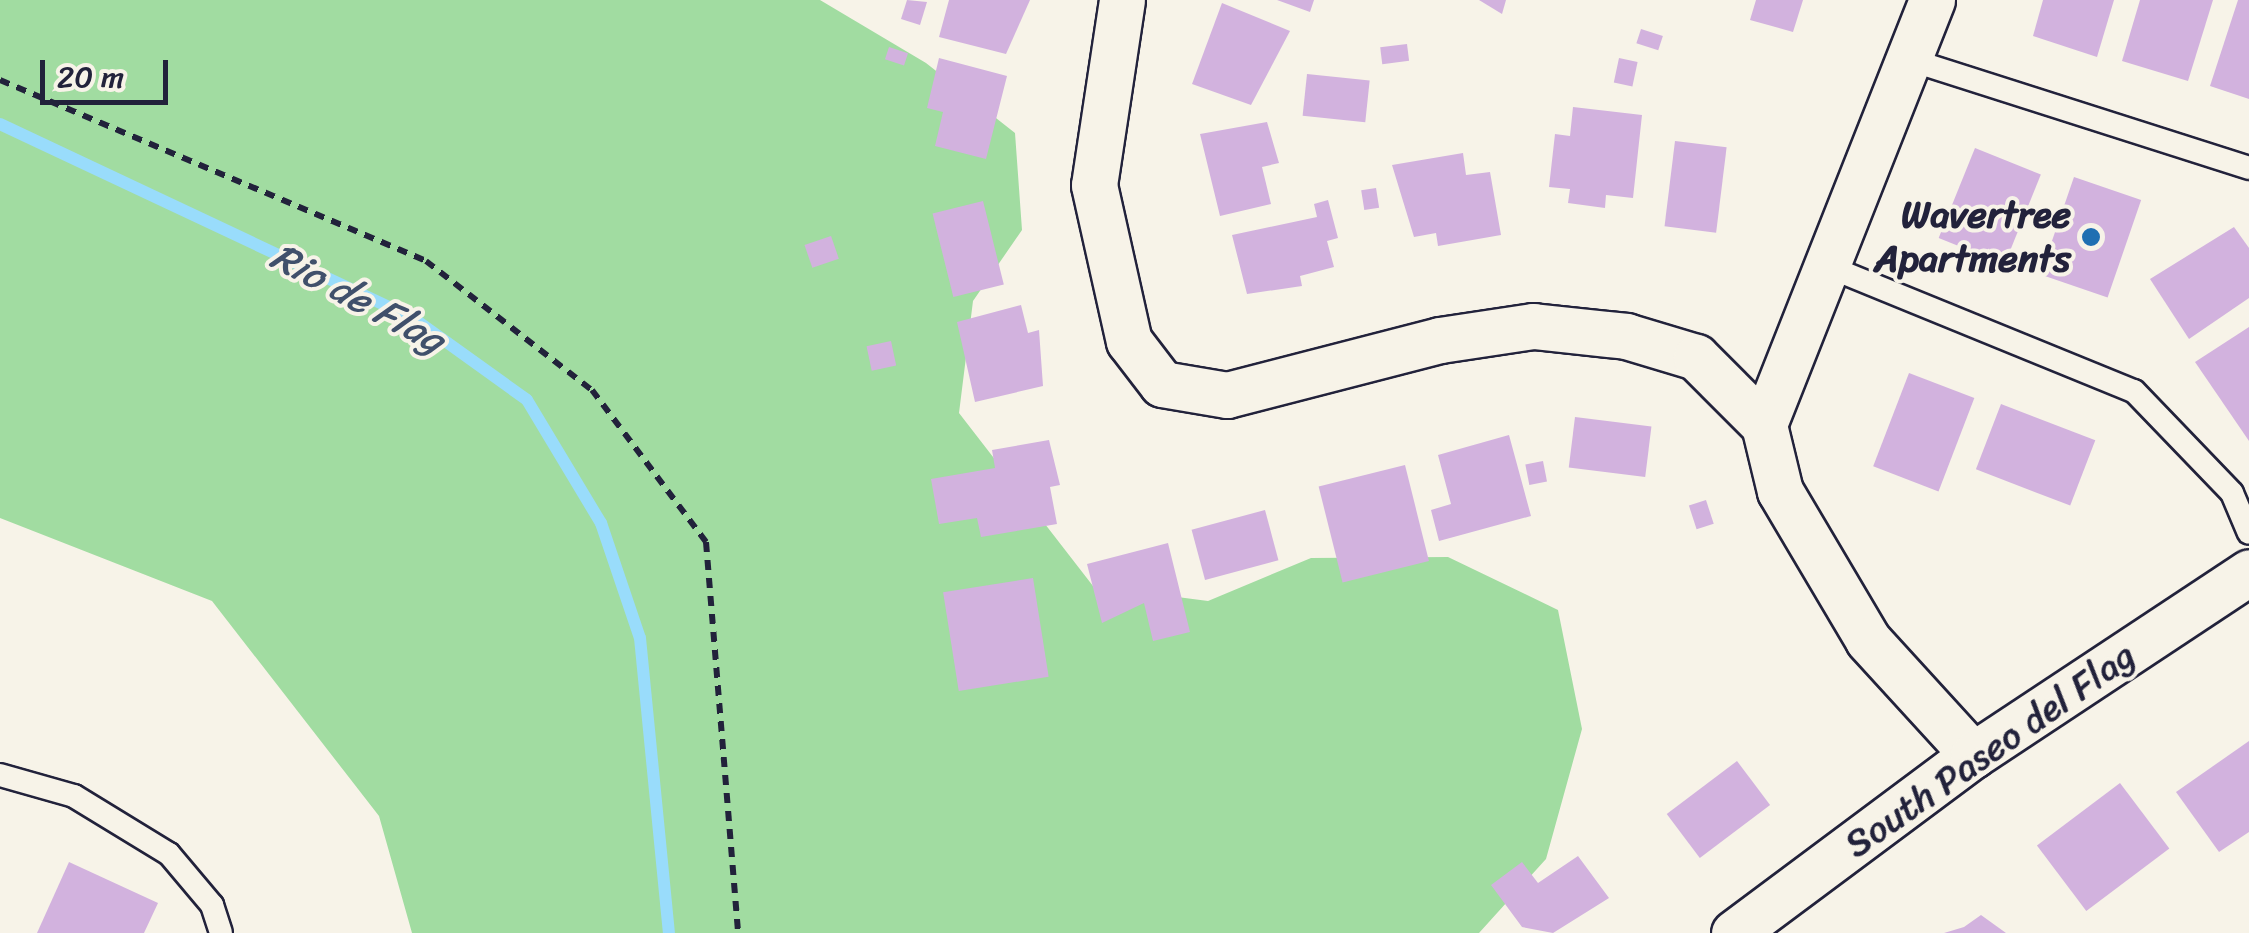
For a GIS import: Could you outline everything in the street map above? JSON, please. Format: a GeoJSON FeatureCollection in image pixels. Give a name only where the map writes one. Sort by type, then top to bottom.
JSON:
{"type":"FeatureCollection","features":[{"type":"Feature","properties":{"kind":"street"},"geometry":{"type":"LineString","coordinates":[[1122,0],[1094,185],[1129,342],[1162,384],[1227,395],[1440,340],[1534,326],[1626,336],[1696,357],[1764,425],[1780,491],[1868,640],[1973,755]]}},
{"type":"Feature","properties":{"kind":"street"},"geometry":{"type":"LineString","coordinates":[[1764,425],[1932,0]]}},
{"type":"Feature","properties":{"kind":"street","name":"South Paseo del Flag"},"geometry":{"type":"LineString","coordinates":[[1734,933],[1973,755],[2249,572]]}},
{"type":"Feature","properties":{"kind":"lane"},"geometry":{"type":"LineString","coordinates":[[1908,60],[2249,168]]}},
{"type":"Feature","properties":{"kind":"lane"},"geometry":{"type":"LineString","coordinates":[[1827,266],[2134,391],[2232,493],[2249,533]]}},
{"type":"Feature","properties":{"kind":"lane"},"geometry":{"type":"LineString","coordinates":[[0,775],[74,796],[169,854],[212,906],[220,933]]}},
{"type":"Feature","properties":{"kind":"path"},"geometry":{"type":"LineString","coordinates":[[0,80],[426,261],[592,390],[706,542],[738,933]]}},
{"type":"Feature","properties":{"kind":"green space"},"geometry":{"type":"Polygon","coordinates":[[[0,0],[820,0],[926,63],[1015,133],[1022,230],[973,301],[959,413],[1093,586],[1208,601],[1311,558],[1448,557],[1558,610],[1582,729],[1546,859],[1479,933],[412,933],[379,816],[212,601],[0,518],[0,0]]]}},
{"type":"Feature","properties":{"kind":"building"},"geometry":{"type":"Polygon","coordinates":[[[907,0],[927,2],[920,25],[901,19],[907,0]]]}},
{"type":"Feature","properties":{"kind":"building"},"geometry":{"type":"Polygon","coordinates":[[[949,0],[1030,0],[1006,54],[939,37],[949,0]]]}},
{"type":"Feature","properties":{"kind":"building"},"geometry":{"type":"Polygon","coordinates":[[[1277,0],[1314,0],[1310,12],[1277,0]]]}},
{"type":"Feature","properties":{"kind":"building"},"geometry":{"type":"Polygon","coordinates":[[[1479,0],[1506,0],[1502,14],[1479,0]]]}},
{"type":"Feature","properties":{"kind":"building"},"geometry":{"type":"Polygon","coordinates":[[[1756,0],[1803,0],[1793,32],[1750,20],[1756,0]]]}},
{"type":"Feature","properties":{"kind":"building"},"geometry":{"type":"Polygon","coordinates":[[[2043,0],[2114,0],[2097,57],[2033,36],[2043,0]]]}},
{"type":"Feature","properties":{"kind":"building"},"geometry":{"type":"Polygon","coordinates":[[[2140,0],[2213,0],[2188,81],[2122,61],[2140,0]]]}},
{"type":"Feature","properties":{"kind":"building"},"geometry":{"type":"Polygon","coordinates":[[[2238,0],[2249,0],[2249,99],[2210,86],[2238,0]]]}},
{"type":"Feature","properties":{"kind":"building"},"geometry":{"type":"Polygon","coordinates":[[[1222,3],[1290,31],[1251,105],[1192,84],[1222,3]]]}},
{"type":"Feature","properties":{"kind":"building"},"geometry":{"type":"Polygon","coordinates":[[[1641,29],[1663,36],[1658,50],[1636,43],[1641,29]]]}},
{"type":"Feature","properties":{"kind":"building"},"geometry":{"type":"Polygon","coordinates":[[[1407,44],[1409,61],[1382,64],[1380,47],[1407,44]]]}},
{"type":"Feature","properties":{"kind":"building"},"geometry":{"type":"Polygon","coordinates":[[[889,47],[908,53],[904,66],[885,59],[889,47]]]}},
{"type":"Feature","properties":{"kind":"building"},"geometry":{"type":"Polygon","coordinates":[[[939,58],[1007,76],[986,159],[935,146],[943,112],[927,108],[939,58]]]}},
{"type":"Feature","properties":{"kind":"building"},"geometry":{"type":"Polygon","coordinates":[[[1619,58],[1638,62],[1632,86],[1614,82],[1619,58]]]}},
{"type":"Feature","properties":{"kind":"building"},"geometry":{"type":"Polygon","coordinates":[[[1307,74],[1370,81],[1365,122],[1303,116],[1307,74]]]}},
{"type":"Feature","properties":{"kind":"building"},"geometry":{"type":"Polygon","coordinates":[[[1573,107],[1642,115],[1633,198],[1606,195],[1605,208],[1568,203],[1570,189],[1549,187],[1555,134],[1570,136],[1573,107]]]}},
{"type":"Feature","properties":{"kind":"building"},"geometry":{"type":"Polygon","coordinates":[[[1267,122],[1279,163],[1262,167],[1271,204],[1220,216],[1200,134],[1267,122]]]}},
{"type":"Feature","properties":{"kind":"building"},"geometry":{"type":"Polygon","coordinates":[[[1675,141],[1727,147],[1716,233],[1665,226],[1675,141]]]}},
{"type":"Feature","properties":{"kind":"building","name":"Wavertree Apartments"},"geometry":{"type":"Polygon","coordinates":[[[1975,148],[2041,175],[2004,265],[1939,238],[1975,148]]]}},
{"type":"Feature","properties":{"kind":"building"},"geometry":{"type":"Polygon","coordinates":[[[1463,153],[1466,175],[1490,172],[1501,235],[1438,246],[1436,233],[1414,237],[1392,165],[1463,153]]]}},
{"type":"Feature","properties":{"kind":"building","name":"Wavertree Apartments"},"geometry":{"type":"Polygon","coordinates":[[[2074,177],[2141,200],[2108,298],[2040,274],[2074,177]]]}},
{"type":"Feature","properties":{"kind":"building"},"geometry":{"type":"Polygon","coordinates":[[[1376,188],[1379,208],[1364,210],[1361,190],[1376,188]]]}},
{"type":"Feature","properties":{"kind":"building"},"geometry":{"type":"Polygon","coordinates":[[[1328,200],[1338,238],[1327,241],[1334,267],[1300,276],[1302,286],[1247,294],[1232,235],[1317,217],[1314,204],[1328,200]]]}},
{"type":"Feature","properties":{"kind":"building"},"geometry":{"type":"Polygon","coordinates":[[[983,201],[1004,284],[953,297],[933,214],[983,201]]]}},
{"type":"Feature","properties":{"kind":"building","name":"Wavertree Apartments"},"geometry":{"type":"Polygon","coordinates":[[[2234,227],[2249,248],[2249,298],[2189,339],[2150,279],[2234,227]]]}},
{"type":"Feature","properties":{"kind":"building"},"geometry":{"type":"Polygon","coordinates":[[[831,236],[839,259],[812,268],[805,245],[831,236]]]}},
{"type":"Feature","properties":{"kind":"building"},"geometry":{"type":"Polygon","coordinates":[[[1021,305],[1028,333],[1039,330],[1043,386],[975,402],[957,322],[1021,305]]]}},
{"type":"Feature","properties":{"kind":"building"},"geometry":{"type":"Polygon","coordinates":[[[2249,327],[2249,441],[2195,362],[2249,327]]]}},
{"type":"Feature","properties":{"kind":"building"},"geometry":{"type":"Polygon","coordinates":[[[891,341],[896,365],[872,371],[867,346],[891,341]]]}},
{"type":"Feature","properties":{"kind":"building","name":"Wavertree Apartments"},"geometry":{"type":"Polygon","coordinates":[[[1909,373],[1974,398],[1939,491],[1873,466],[1909,373]]]}},
{"type":"Feature","properties":{"kind":"building"},"geometry":{"type":"Polygon","coordinates":[[[2001,404],[2095,440],[2070,506],[1976,469],[2001,404]]]}},
{"type":"Feature","properties":{"kind":"building"},"geometry":{"type":"Polygon","coordinates":[[[1575,417],[1651,426],[1645,477],[1569,468],[1575,417]]]}},
{"type":"Feature","properties":{"kind":"building"},"geometry":{"type":"Polygon","coordinates":[[[1509,435],[1531,516],[1439,541],[1431,510],[1451,504],[1438,455],[1509,435]]]}},
{"type":"Feature","properties":{"kind":"building"},"geometry":{"type":"Polygon","coordinates":[[[1049,440],[1060,485],[1050,487],[1057,524],[981,537],[977,518],[939,524],[931,479],[995,468],[992,450],[1049,440]]]}},
{"type":"Feature","properties":{"kind":"building"},"geometry":{"type":"Polygon","coordinates":[[[1543,461],[1547,482],[1529,485],[1525,464],[1543,461]]]}},
{"type":"Feature","properties":{"kind":"building"},"geometry":{"type":"Polygon","coordinates":[[[1405,465],[1429,561],[1343,583],[1319,487],[1405,465]]]}},
{"type":"Feature","properties":{"kind":"building"},"geometry":{"type":"Polygon","coordinates":[[[1706,500],[1714,524],[1697,529],[1689,506],[1706,500]]]}},
{"type":"Feature","properties":{"kind":"building"},"geometry":{"type":"Polygon","coordinates":[[[1265,510],[1278,560],[1205,580],[1192,530],[1265,510]]]}},
{"type":"Feature","properties":{"kind":"building"},"geometry":{"type":"Polygon","coordinates":[[[1168,543],[1190,632],[1153,641],[1144,603],[1102,623],[1087,564],[1168,543]]]}},
{"type":"Feature","properties":{"kind":"building"},"geometry":{"type":"Polygon","coordinates":[[[1033,578],[1049,677],[959,691],[943,592],[1033,578]]]}},
{"type":"Feature","properties":{"kind":"building"},"geometry":{"type":"Polygon","coordinates":[[[2249,741],[2249,832],[2219,852],[2176,792],[2249,741]]]}},
{"type":"Feature","properties":{"kind":"building"},"geometry":{"type":"Polygon","coordinates":[[[1737,761],[1770,805],[1700,858],[1667,814],[1737,761]]]}},
{"type":"Feature","properties":{"kind":"building"},"geometry":{"type":"Polygon","coordinates":[[[2120,783],[2169,848],[2086,911],[2037,846],[2120,783]]]}},
{"type":"Feature","properties":{"kind":"building"},"geometry":{"type":"Polygon","coordinates":[[[1578,856],[1609,898],[1553,933],[1522,927],[1491,885],[1522,862],[1538,883],[1578,856]]]}},
{"type":"Feature","properties":{"kind":"building"},"geometry":{"type":"Polygon","coordinates":[[[69,862],[158,903],[144,933],[37,933],[69,862]]]}},
{"type":"Feature","properties":{"kind":"building"},"geometry":{"type":"Polygon","coordinates":[[[1981,915],[2006,933],[1944,933],[1964,927],[1981,915]]]}},
{"type":"Feature","properties":{"kind":"waterway","name":"Rio de Flag"},"geometry":{"type":"LineString","coordinates":[[0,124],[413,318],[527,400],[601,523],[640,638],[669,933]]}},
{"type":"Feature","properties":{"kind":"place","name":"Wavertree Apartments"},"geometry":{"type":"Point","coordinates":[2091,237]}}]}
